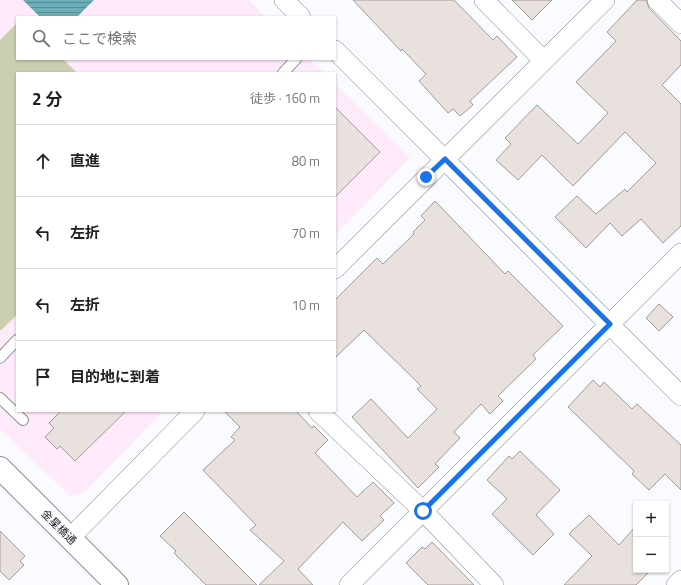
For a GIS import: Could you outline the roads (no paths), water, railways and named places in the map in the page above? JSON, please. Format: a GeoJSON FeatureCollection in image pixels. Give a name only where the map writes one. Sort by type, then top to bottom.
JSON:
{"type":"FeatureCollection","features":[{"type":"Feature","properties":{"kind":"street"},"geometry":{"type":"LineString","coordinates":[[284,0],[300,16]]}},
{"type":"Feature","properties":{"kind":"street"},"geometry":{"type":"LineString","coordinates":[[484,0],[544,61]]}},
{"type":"Feature","properties":{"kind":"street"},"geometry":{"type":"LineString","coordinates":[[336,269],[605,0]]}},
{"type":"Feature","properties":{"kind":"street"},"geometry":{"type":"LineString","coordinates":[[657,0],[681,24]]}},
{"type":"Feature","properties":{"kind":"street"},"geometry":{"type":"LineString","coordinates":[[336,51],[681,396]]}},
{"type":"Feature","properties":{"kind":"street"},"geometry":{"type":"LineString","coordinates":[[349,585],[681,253]]}},
{"type":"Feature","properties":{"kind":"street"},"geometry":{"type":"LineString","coordinates":[[70,538],[194,412]]}},
{"type":"Feature","properties":{"kind":"street"},"geometry":{"type":"LineString","coordinates":[[319,412],[423,511],[494,585]]}},
{"type":"Feature","properties":{"kind":"street","name":"金星橋通"},"geometry":{"type":"LineString","coordinates":[[0,468],[117,585]]}},
{"type":"Feature","properties":{"kind":"street"},"geometry":{"type":"LineString","coordinates":[[676,585],[681,580]]}},
{"type":"Feature","properties":{"kind":"lane"},"geometry":{"type":"LineString","coordinates":[[283,72],[295,60]]}},
{"type":"Feature","properties":{"kind":"lane"},"geometry":{"type":"LineString","coordinates":[[0,358],[16,341]]}},
{"type":"Feature","properties":{"kind":"lane"},"geometry":{"type":"LineString","coordinates":[[0,398],[22,420]]}},
{"type":"Feature","properties":{"kind":"water"},"geometry":{"type":"Polygon","coordinates":[[[23,0],[94,0],[78,16],[39,16],[23,0]]]}}]}
